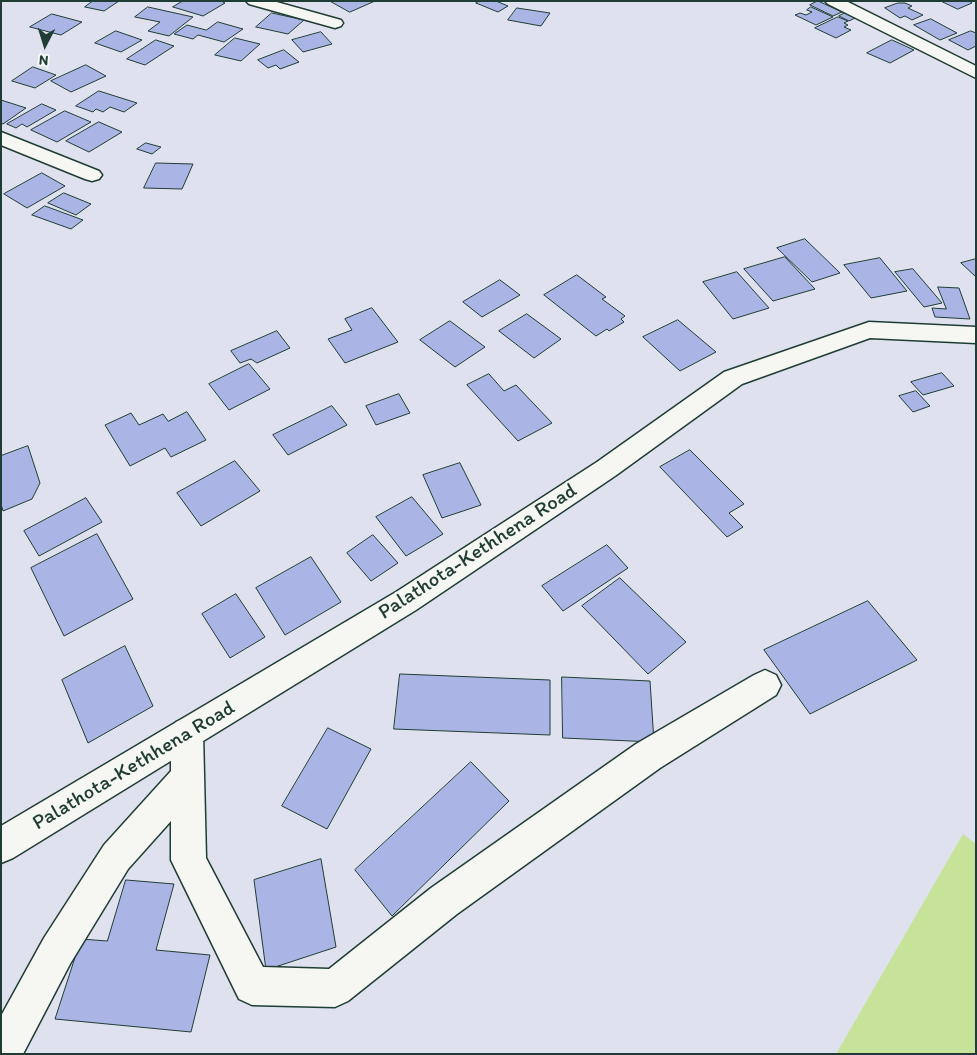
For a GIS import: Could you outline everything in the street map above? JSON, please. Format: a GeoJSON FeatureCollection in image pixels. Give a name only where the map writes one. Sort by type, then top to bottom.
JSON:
{"type":"FeatureCollection","features":[{"type":"Feature","properties":{"kind":"street"},"geometry":{"type":"LineString","coordinates":[[254,1],[336,23]]}},
{"type":"Feature","properties":{"kind":"street"},"geometry":{"type":"LineString","coordinates":[[833,1],[976,73]]}},
{"type":"Feature","properties":{"kind":"street"},"geometry":{"type":"LineString","coordinates":[[1,138],[92,175]]}},
{"type":"Feature","properties":{"kind":"street","name":"Palathota-Kethhena Road"},"geometry":{"type":"LineString","coordinates":[[1,846],[406,601],[606,469],[733,378],[869,330],[976,335]]}},
{"type":"Feature","properties":{"kind":"street"},"geometry":{"type":"LineString","coordinates":[[187,733],[190,860],[252,986],[336,988],[444,901],[648,756],[764,685]]}},
{"type":"Feature","properties":{"kind":"street"},"geometry":{"type":"LineString","coordinates":[[2,1054],[56,951],[116,857],[188,777]]}},
{"type":"Feature","properties":{"kind":"green space"},"geometry":{"type":"Polygon","coordinates":[[[963,834],[976,844],[976,1054],[836,1054],[963,834]]]}},
{"type":"Feature","properties":{"kind":"building"},"geometry":{"type":"Polygon","coordinates":[[[93,1],[119,1],[104,11],[85,7],[93,1]]]}},
{"type":"Feature","properties":{"kind":"building"},"geometry":{"type":"Polygon","coordinates":[[[183,1],[221,1],[225,3],[203,16],[173,7],[183,1]]]}},
{"type":"Feature","properties":{"kind":"building"},"geometry":{"type":"Polygon","coordinates":[[[330,1],[375,1],[350,12],[330,1]]]}},
{"type":"Feature","properties":{"kind":"building"},"geometry":{"type":"Polygon","coordinates":[[[480,1],[496,1],[508,6],[498,12],[476,3],[480,1]]]}},
{"type":"Feature","properties":{"kind":"building"},"geometry":{"type":"Polygon","coordinates":[[[818,1],[842,12],[833,16],[810,5],[818,1]]]}},
{"type":"Feature","properties":{"kind":"building"},"geometry":{"type":"Polygon","coordinates":[[[941,1],[969,1],[972,3],[958,9],[941,1]]]}},
{"type":"Feature","properties":{"kind":"building"},"geometry":{"type":"Polygon","coordinates":[[[898,3],[912,6],[908,8],[923,15],[912,20],[905,16],[900,18],[885,8],[898,3]]]}},
{"type":"Feature","properties":{"kind":"building"},"geometry":{"type":"Polygon","coordinates":[[[148,7],[193,17],[169,36],[148,31],[160,22],[135,17],[148,7]]]}},
{"type":"Feature","properties":{"kind":"building"},"geometry":{"type":"Polygon","coordinates":[[[811,7],[833,17],[816,25],[795,15],[800,13],[806,15],[812,12],[807,10],[811,7]]]}},
{"type":"Feature","properties":{"kind":"building"},"geometry":{"type":"Polygon","coordinates":[[[517,8],[550,13],[541,26],[508,20],[517,8]]]}},
{"type":"Feature","properties":{"kind":"building"},"geometry":{"type":"Polygon","coordinates":[[[849,11],[859,16],[849,21],[839,16],[849,11]]]}},
{"type":"Feature","properties":{"kind":"building"},"geometry":{"type":"Polygon","coordinates":[[[272,13],[304,20],[288,34],[256,27],[272,13]]]}},
{"type":"Feature","properties":{"kind":"building"},"geometry":{"type":"Polygon","coordinates":[[[52,14],[82,22],[61,35],[30,27],[52,14]]]}},
{"type":"Feature","properties":{"kind":"building"},"geometry":{"type":"Polygon","coordinates":[[[838,17],[848,21],[844,23],[848,25],[844,27],[851,30],[836,38],[815,28],[838,17]]]}},
{"type":"Feature","properties":{"kind":"building"},"geometry":{"type":"Polygon","coordinates":[[[931,19],[957,33],[940,40],[914,25],[931,19]]]}},
{"type":"Feature","properties":{"kind":"building"},"geometry":{"type":"Polygon","coordinates":[[[218,22],[243,29],[224,42],[198,35],[193,39],[174,34],[187,25],[206,30],[218,22]]]}},
{"type":"Feature","properties":{"kind":"building"},"geometry":{"type":"Polygon","coordinates":[[[116,31],[142,40],[121,52],[95,43],[116,31]]]}},
{"type":"Feature","properties":{"kind":"building"},"geometry":{"type":"Polygon","coordinates":[[[971,31],[976,33],[976,46],[968,50],[949,40],[971,31]]]}},
{"type":"Feature","properties":{"kind":"building"},"geometry":{"type":"Polygon","coordinates":[[[321,32],[332,44],[303,52],[292,40],[321,32]]]}},
{"type":"Feature","properties":{"kind":"building"},"geometry":{"type":"Polygon","coordinates":[[[235,38],[260,44],[241,61],[215,55],[235,38]]]}},
{"type":"Feature","properties":{"kind":"building"},"geometry":{"type":"Polygon","coordinates":[[[156,40],[174,46],[145,65],[127,59],[156,40]]]}},
{"type":"Feature","properties":{"kind":"building"},"geometry":{"type":"Polygon","coordinates":[[[892,40],[914,50],[890,63],[867,53],[892,40]]]}},
{"type":"Feature","properties":{"kind":"building"},"geometry":{"type":"Polygon","coordinates":[[[284,50],[299,62],[280,69],[276,65],[268,68],[258,60],[284,50]]]}},
{"type":"Feature","properties":{"kind":"building"},"geometry":{"type":"Polygon","coordinates":[[[86,65],[106,76],[71,92],[51,81],[86,65]]]}},
{"type":"Feature","properties":{"kind":"building"},"geometry":{"type":"Polygon","coordinates":[[[33,67],[56,75],[35,88],[12,81],[33,67]]]}},
{"type":"Feature","properties":{"kind":"building"},"geometry":{"type":"Polygon","coordinates":[[[99,91],[137,103],[124,112],[110,107],[103,112],[96,109],[93,112],[76,106],[99,91]]]}},
{"type":"Feature","properties":{"kind":"building"},"geometry":{"type":"Polygon","coordinates":[[[1,100],[26,108],[3,124],[1,123],[1,100]]]}},
{"type":"Feature","properties":{"kind":"building"},"geometry":{"type":"Polygon","coordinates":[[[42,104],[56,110],[27,127],[22,124],[16,128],[7,124],[42,104]]]}},
{"type":"Feature","properties":{"kind":"building"},"geometry":{"type":"Polygon","coordinates":[[[65,111],[91,122],[57,142],[31,130],[65,111]]]}},
{"type":"Feature","properties":{"kind":"building"},"geometry":{"type":"Polygon","coordinates":[[[99,122],[122,132],[89,152],[66,141],[99,122]]]}},
{"type":"Feature","properties":{"kind":"building"},"geometry":{"type":"Polygon","coordinates":[[[146,143],[161,147],[152,154],[137,149],[146,143]]]}},
{"type":"Feature","properties":{"kind":"building"},"geometry":{"type":"Polygon","coordinates":[[[156,163],[193,164],[182,189],[144,188],[156,163]]]}},
{"type":"Feature","properties":{"kind":"building"},"geometry":{"type":"Polygon","coordinates":[[[42,173],[65,186],[27,208],[4,194],[42,173]]]}},
{"type":"Feature","properties":{"kind":"building"},"geometry":{"type":"Polygon","coordinates":[[[64,193],[91,204],[76,215],[48,203],[64,193]]]}},
{"type":"Feature","properties":{"kind":"building"},"geometry":{"type":"Polygon","coordinates":[[[45,206],[83,220],[71,229],[32,215],[45,206]]]}},
{"type":"Feature","properties":{"kind":"building"},"geometry":{"type":"Polygon","coordinates":[[[805,239],[840,273],[812,282],[777,248],[805,239]]]}},
{"type":"Feature","properties":{"kind":"building"},"geometry":{"type":"Polygon","coordinates":[[[785,257],[815,289],[773,301],[744,269],[785,257]]]}},
{"type":"Feature","properties":{"kind":"building"},"geometry":{"type":"Polygon","coordinates":[[[880,258],[907,291],[871,298],[844,265],[880,258]]]}},
{"type":"Feature","properties":{"kind":"building"},"geometry":{"type":"Polygon","coordinates":[[[976,259],[976,277],[961,263],[976,259]]]}},
{"type":"Feature","properties":{"kind":"building"},"geometry":{"type":"Polygon","coordinates":[[[913,269],[942,303],[924,307],[895,272],[913,269]]]}},
{"type":"Feature","properties":{"kind":"building"},"geometry":{"type":"Polygon","coordinates":[[[737,272],[769,308],[733,319],[703,282],[737,272]]]}},
{"type":"Feature","properties":{"kind":"building"},"geometry":{"type":"Polygon","coordinates":[[[577,275],[606,297],[602,299],[625,316],[621,319],[624,322],[596,336],[544,295],[577,275]]]}},
{"type":"Feature","properties":{"kind":"building"},"geometry":{"type":"Polygon","coordinates":[[[500,280],[520,295],[482,317],[463,302],[500,280]]]}},
{"type":"Feature","properties":{"kind":"building"},"geometry":{"type":"Polygon","coordinates":[[[938,287],[959,288],[970,319],[935,317],[932,308],[946,309],[938,287]]]}},
{"type":"Feature","properties":{"kind":"building"},"geometry":{"type":"Polygon","coordinates":[[[372,308],[398,342],[345,363],[328,339],[352,330],[345,319],[372,308]]]}},
{"type":"Feature","properties":{"kind":"building"},"geometry":{"type":"Polygon","coordinates":[[[527,314],[561,339],[534,358],[499,331],[527,314]]]}},
{"type":"Feature","properties":{"kind":"building"},"geometry":{"type":"Polygon","coordinates":[[[678,320],[716,352],[680,371],[643,337],[678,320]]]}},
{"type":"Feature","properties":{"kind":"building"},"geometry":{"type":"Polygon","coordinates":[[[450,321],[485,347],[455,367],[420,340],[450,321]]]}},
{"type":"Feature","properties":{"kind":"building"},"geometry":{"type":"Polygon","coordinates":[[[277,331],[290,348],[257,363],[251,359],[240,363],[231,351],[277,331]]]}},
{"type":"Feature","properties":{"kind":"building"},"geometry":{"type":"Polygon","coordinates":[[[249,364],[270,389],[229,410],[209,384],[249,364]]]}},
{"type":"Feature","properties":{"kind":"building"},"geometry":{"type":"Polygon","coordinates":[[[942,373],[954,386],[923,395],[911,382],[942,373]]]}},
{"type":"Feature","properties":{"kind":"building"},"geometry":{"type":"Polygon","coordinates":[[[489,374],[504,391],[516,385],[552,423],[518,441],[467,385],[489,374]]]}},
{"type":"Feature","properties":{"kind":"building"},"geometry":{"type":"Polygon","coordinates":[[[916,391],[930,406],[913,412],[899,396],[916,391]]]}},
{"type":"Feature","properties":{"kind":"building"},"geometry":{"type":"Polygon","coordinates":[[[399,394],[410,413],[376,425],[366,406],[399,394]]]}},
{"type":"Feature","properties":{"kind":"building"},"geometry":{"type":"Polygon","coordinates":[[[332,406],[347,425],[288,455],[273,435],[332,406]]]}},
{"type":"Feature","properties":{"kind":"building"},"geometry":{"type":"Polygon","coordinates":[[[187,412],[206,440],[171,457],[165,448],[130,466],[105,425],[131,413],[139,425],[163,414],[168,421],[187,412]]]}},
{"type":"Feature","properties":{"kind":"building"},"geometry":{"type":"Polygon","coordinates":[[[28,446],[40,483],[32,499],[3,511],[1,504],[1,456],[28,446]]]}},
{"type":"Feature","properties":{"kind":"building"},"geometry":{"type":"Polygon","coordinates":[[[690,450],[744,504],[729,513],[743,527],[727,537],[660,467],[690,450]]]}},
{"type":"Feature","properties":{"kind":"building"},"geometry":{"type":"Polygon","coordinates":[[[235,461],[260,491],[201,526],[177,493],[235,461]]]}},
{"type":"Feature","properties":{"kind":"building"},"geometry":{"type":"Polygon","coordinates":[[[460,463],[481,505],[442,518],[423,475],[460,463]]]}},
{"type":"Feature","properties":{"kind":"building"},"geometry":{"type":"Polygon","coordinates":[[[412,497],[443,534],[406,556],[376,517],[412,497]]]}},
{"type":"Feature","properties":{"kind":"building"},"geometry":{"type":"Polygon","coordinates":[[[86,498],[102,522],[39,556],[24,531],[86,498]]]}},
{"type":"Feature","properties":{"kind":"building"},"geometry":{"type":"Polygon","coordinates":[[[97,534],[133,599],[64,636],[31,568],[97,534]]]}},
{"type":"Feature","properties":{"kind":"building"},"geometry":{"type":"Polygon","coordinates":[[[373,535],[398,563],[371,581],[347,553],[373,535]]]}},
{"type":"Feature","properties":{"kind":"building"},"geometry":{"type":"Polygon","coordinates":[[[607,545],[628,568],[563,611],[542,586],[607,545]]]}},
{"type":"Feature","properties":{"kind":"building"},"geometry":{"type":"Polygon","coordinates":[[[311,557],[341,602],[285,635],[256,588],[311,557]]]}},
{"type":"Feature","properties":{"kind":"building"},"geometry":{"type":"Polygon","coordinates":[[[620,578],[686,642],[648,674],[582,606],[620,578]]]}},
{"type":"Feature","properties":{"kind":"building"},"geometry":{"type":"Polygon","coordinates":[[[236,594],[265,637],[230,658],[202,614],[236,594]]]}},
{"type":"Feature","properties":{"kind":"building"},"geometry":{"type":"Polygon","coordinates":[[[868,601],[917,660],[810,714],[764,650],[868,601]]]}},
{"type":"Feature","properties":{"kind":"building"},"geometry":{"type":"Polygon","coordinates":[[[125,646],[153,706],[88,743],[62,680],[125,646]]]}},
{"type":"Feature","properties":{"kind":"building"},"geometry":{"type":"Polygon","coordinates":[[[400,674],[550,680],[550,735],[394,729],[400,674]]]}},
{"type":"Feature","properties":{"kind":"building"},"geometry":{"type":"Polygon","coordinates":[[[562,677],[650,681],[654,742],[563,738],[562,677]]]}},
{"type":"Feature","properties":{"kind":"building"},"geometry":{"type":"Polygon","coordinates":[[[328,728],[371,749],[327,829],[282,806],[328,728]]]}},
{"type":"Feature","properties":{"kind":"building"},"geometry":{"type":"Polygon","coordinates":[[[471,762],[509,801],[392,916],[355,870],[471,762]]]}},
{"type":"Feature","properties":{"kind":"building"},"geometry":{"type":"Polygon","coordinates":[[[321,859],[336,947],[266,970],[254,880],[321,859]]]}},
{"type":"Feature","properties":{"kind":"building"},"geometry":{"type":"Polygon","coordinates":[[[126,880],[174,884],[156,950],[210,955],[191,1032],[55,1019],[81,939],[107,941],[126,880]]]}}]}
